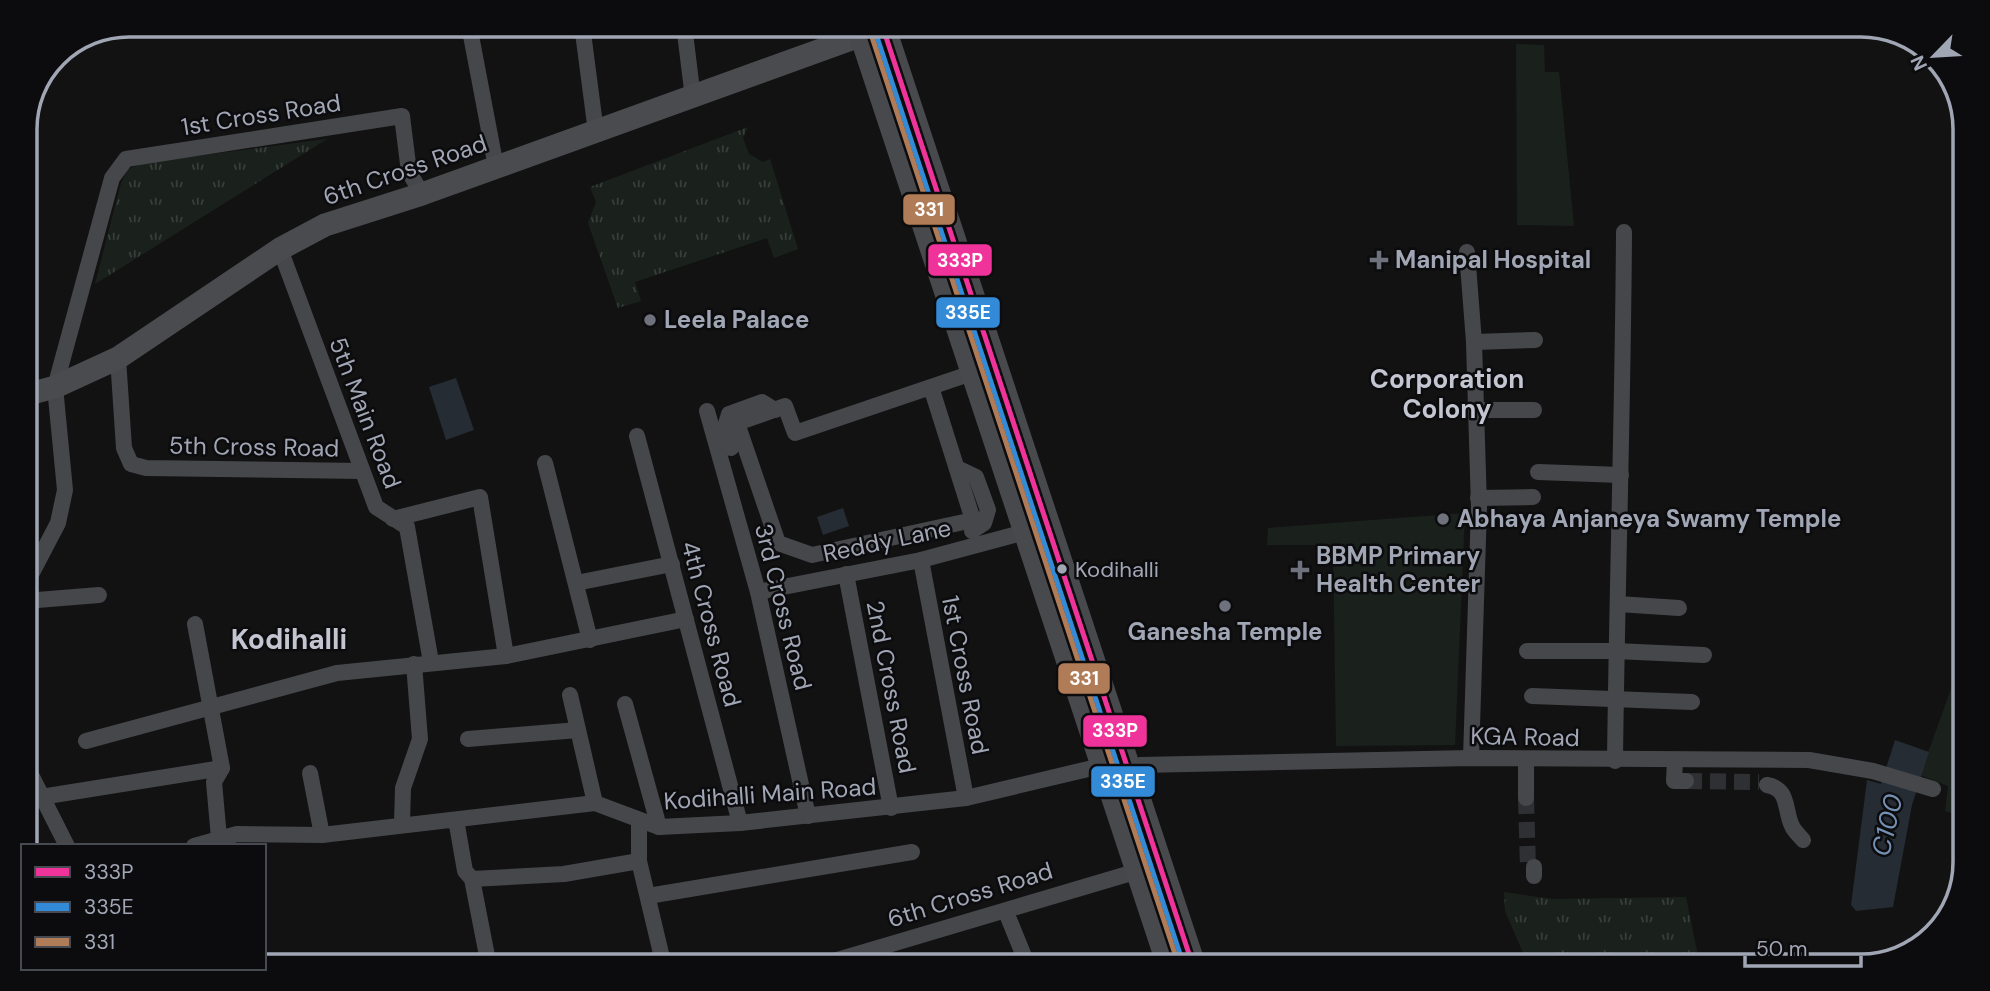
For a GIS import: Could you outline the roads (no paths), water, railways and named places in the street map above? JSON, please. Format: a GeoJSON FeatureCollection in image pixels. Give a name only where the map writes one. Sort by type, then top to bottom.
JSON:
{"type":"FeatureCollection","features":[{"type":"Feature","properties":{"kind":"main road"},"geometry":{"type":"LineString","coordinates":[[872,37],[972,373],[1166,954]]}},
{"type":"Feature","properties":{"kind":"main road"},"geometry":{"type":"LineString","coordinates":[[872,37],[1128,769],[1190,954]]}},
{"type":"Feature","properties":{"kind":"street"},"geometry":{"type":"LineString","coordinates":[[471,37],[496,167]]}},
{"type":"Feature","properties":{"kind":"street"},"geometry":{"type":"LineString","coordinates":[[584,37],[596,132]]}},
{"type":"Feature","properties":{"kind":"street"},"geometry":{"type":"LineString","coordinates":[[686,37],[693,98]]}},
{"type":"Feature","properties":{"kind":"street","name":"6th Cross Road"},"geometry":{"type":"LineString","coordinates":[[37,392],[55,387],[118,358],[280,249],[325,225],[422,194],[862,37]]}},
{"type":"Feature","properties":{"kind":"street","name":"1st Cross Road"},"geometry":{"type":"LineString","coordinates":[[55,387],[112,178],[126,159],[402,116],[409,172],[422,194]]}},
{"type":"Feature","properties":{"kind":"street"},"geometry":{"type":"LineString","coordinates":[[1615,761],[1624,232]]}},
{"type":"Feature","properties":{"kind":"street","name":"5th Main Road"},"geometry":{"type":"LineString","coordinates":[[280,249],[376,507],[407,527],[431,662]]}},
{"type":"Feature","properties":{"kind":"street"},"geometry":{"type":"LineString","coordinates":[[1467,252],[1474,342],[1478,498],[1471,758]]}},
{"type":"Feature","properties":{"kind":"street"},"geometry":{"type":"LineString","coordinates":[[1474,342],[1535,340]]}},
{"type":"Feature","properties":{"kind":"street","name":"5th Cross Road"},"geometry":{"type":"LineString","coordinates":[[118,358],[124,448],[131,464],[146,468],[362,471]]}},
{"type":"Feature","properties":{"kind":"street"},"geometry":{"type":"LineString","coordinates":[[931,387],[973,520],[812,555],[778,543],[737,423],[785,406],[795,433],[972,373]]}},
{"type":"Feature","properties":{"kind":"street"},"geometry":{"type":"LineString","coordinates":[[37,552],[58,523],[65,490],[55,387]]}},
{"type":"Feature","properties":{"kind":"street"},"geometry":{"type":"LineString","coordinates":[[731,447],[725,427],[729,414],[762,402],[775,410]]}},
{"type":"Feature","properties":{"kind":"street"},"geometry":{"type":"LineString","coordinates":[[1476,410],[1535,410]]}},
{"type":"Feature","properties":{"kind":"street","name":"3rd Cross Road"},"geometry":{"type":"LineString","coordinates":[[707,411],[758,592],[808,817]]}},
{"type":"Feature","properties":{"kind":"street","name":"4th Cross Road"},"geometry":{"type":"LineString","coordinates":[[637,436],[740,823]]}},
{"type":"Feature","properties":{"kind":"street"},"geometry":{"type":"LineString","coordinates":[[545,463],[590,640]]}},
{"type":"Feature","properties":{"kind":"street"},"geometry":{"type":"LineString","coordinates":[[957,468],[976,477],[988,510],[985,523],[972,531]]}},
{"type":"Feature","properties":{"kind":"street"},"geometry":{"type":"LineString","coordinates":[[1538,472],[1621,475]]}},
{"type":"Feature","properties":{"kind":"street"},"geometry":{"type":"LineString","coordinates":[[393,519],[480,497],[506,656]]}},
{"type":"Feature","properties":{"kind":"street"},"geometry":{"type":"LineString","coordinates":[[1478,498],[1533,497]]}},
{"type":"Feature","properties":{"kind":"street","name":"Reddy Lane"},"geometry":{"type":"LineString","coordinates":[[758,592],[920,560],[1025,532]]}},
{"type":"Feature","properties":{"kind":"street","name":"1st Cross Road"},"geometry":{"type":"LineString","coordinates":[[920,560],[966,798]]}},
{"type":"Feature","properties":{"kind":"street"},"geometry":{"type":"LineString","coordinates":[[576,583],[672,564]]}},
{"type":"Feature","properties":{"kind":"street","name":"2nd Cross Road"},"geometry":{"type":"LineString","coordinates":[[846,574],[891,808]]}},
{"type":"Feature","properties":{"kind":"street"},"geometry":{"type":"LineString","coordinates":[[37,600],[99,595]]}},
{"type":"Feature","properties":{"kind":"street"},"geometry":{"type":"LineString","coordinates":[[1618,604],[1679,608]]}},
{"type":"Feature","properties":{"kind":"street"},"geometry":{"type":"LineString","coordinates":[[86,741],[337,673],[506,656],[570,645],[686,619]]}},
{"type":"Feature","properties":{"kind":"street"},"geometry":{"type":"LineString","coordinates":[[195,624],[222,768],[214,782],[219,838]]}},
{"type":"Feature","properties":{"kind":"street"},"geometry":{"type":"LineString","coordinates":[[1528,651],[1704,655]]}},
{"type":"Feature","properties":{"kind":"street"},"geometry":{"type":"LineString","coordinates":[[402,823],[403,788],[420,739],[414,664]]}},
{"type":"Feature","properties":{"kind":"street"},"geometry":{"type":"LineString","coordinates":[[200,844],[237,834],[322,835],[402,823],[452,820],[595,803],[570,695]]}},
{"type":"Feature","properties":{"kind":"street"},"geometry":{"type":"LineString","coordinates":[[1532,696],[1692,702]]}},
{"type":"Feature","properties":{"kind":"street"},"geometry":{"type":"LineString","coordinates":[[625,704],[659,827]]}},
{"type":"Feature","properties":{"kind":"street"},"geometry":{"type":"LineString","coordinates":[[468,739],[578,730]]}},
{"type":"Feature","properties":{"kind":"street","name":"KGA Road"},"geometry":{"type":"LineString","coordinates":[[1128,769],[1140,765],[1471,758],[1615,761],[1810,760],[1873,771],[1926,786]]}},
{"type":"Feature","properties":{"kind":"street"},"geometry":{"type":"LineString","coordinates":[[1530,760],[1530,798]]}},
{"type":"Feature","properties":{"kind":"street"},"geometry":{"type":"LineString","coordinates":[[1675,761],[1674,781],[1686,781]]}},
{"type":"Feature","properties":{"kind":"street"},"geometry":{"type":"LineString","coordinates":[[1758,761],[1763,783],[1776,786],[1784,795],[1792,826],[1803,840]]}},
{"type":"Feature","properties":{"kind":"street","name":"Kodihalli Main Road"},"geometry":{"type":"LineString","coordinates":[[595,803],[639,822],[659,827],[740,823],[966,798],[1101,766]]}},
{"type":"Feature","properties":{"kind":"street"},"geometry":{"type":"LineString","coordinates":[[41,797],[222,768]]}},
{"type":"Feature","properties":{"kind":"street"},"geometry":{"type":"LineString","coordinates":[[310,773],[322,835]]}},
{"type":"Feature","properties":{"kind":"street"},"geometry":{"type":"LineString","coordinates":[[37,788],[65,844]]}},
{"type":"Feature","properties":{"kind":"street"},"geometry":{"type":"LineString","coordinates":[[452,820],[457,825],[465,871],[472,879],[486,954]]}},
{"type":"Feature","properties":{"kind":"street"},"geometry":{"type":"LineString","coordinates":[[639,822],[639,861],[661,954]]}},
{"type":"Feature","properties":{"kind":"street"},"geometry":{"type":"LineString","coordinates":[[648,896],[912,852]]}},
{"type":"Feature","properties":{"kind":"street"},"geometry":{"type":"LineString","coordinates":[[472,879],[564,874],[639,861]]}},
{"type":"Feature","properties":{"kind":"street","name":"6th Cross Road"},"geometry":{"type":"LineString","coordinates":[[878,954],[1138,872]]}},
{"type":"Feature","properties":{"kind":"street"},"geometry":{"type":"LineString","coordinates":[[1006,912],[1023,954]]}},
{"type":"Feature","properties":{"kind":"water"},"geometry":{"type":"Polygon","coordinates":[[[456,378],[474,430],[446,440],[429,387],[456,378]]]}},
{"type":"Feature","properties":{"kind":"water"},"geometry":{"type":"Polygon","coordinates":[[[843,508],[849,526],[823,535],[817,517],[843,508]]]}},
{"type":"Feature","properties":{"kind":"water","name":"C100"},"geometry":{"type":"Polygon","coordinates":[[[1895,740],[1929,752],[1912,805],[1893,907],[1856,911],[1851,905],[1867,780],[1881,784],[1895,740]]]}},
{"type":"Feature","properties":{"kind":"tunnel"},"geometry":{"type":"LineString","coordinates":[[1686,781],[1759,782]]}},
{"type":"Feature","properties":{"kind":"tunnel"},"geometry":{"type":"LineString","coordinates":[[1526,798],[1528,868]]}},
{"type":"Feature","properties":{"kind":"place","name":"Manipal Hospital"},"geometry":{"type":"Point","coordinates":[1379,260]}},
{"type":"Feature","properties":{"kind":"place","name":"Leela Palace"},"geometry":{"type":"Point","coordinates":[650,320]}},
{"type":"Feature","properties":{"kind":"place","name":"Abhaya Anjaneya Swamy Temple"},"geometry":{"type":"Point","coordinates":[1443,519]}},
{"type":"Feature","properties":{"kind":"place","name":"Kodihalli"},"geometry":{"type":"Point","coordinates":[1062,569]}},
{"type":"Feature","properties":{"kind":"place","name":"BBMP Primary Health Center"},"geometry":{"type":"Point","coordinates":[1300,570]}},
{"type":"Feature","properties":{"kind":"place","name":"Ganesha Temple"},"geometry":{"type":"Point","coordinates":[1225,606]}},
{"type":"Feature","properties":{"kind":"district","name":"Corporation Colony"},"geometry":{"type":"Point","coordinates":[1447,394]}},
{"type":"Feature","properties":{"kind":"district","name":"Kodihalli"},"geometry":{"type":"Point","coordinates":[289,639]}}]}
